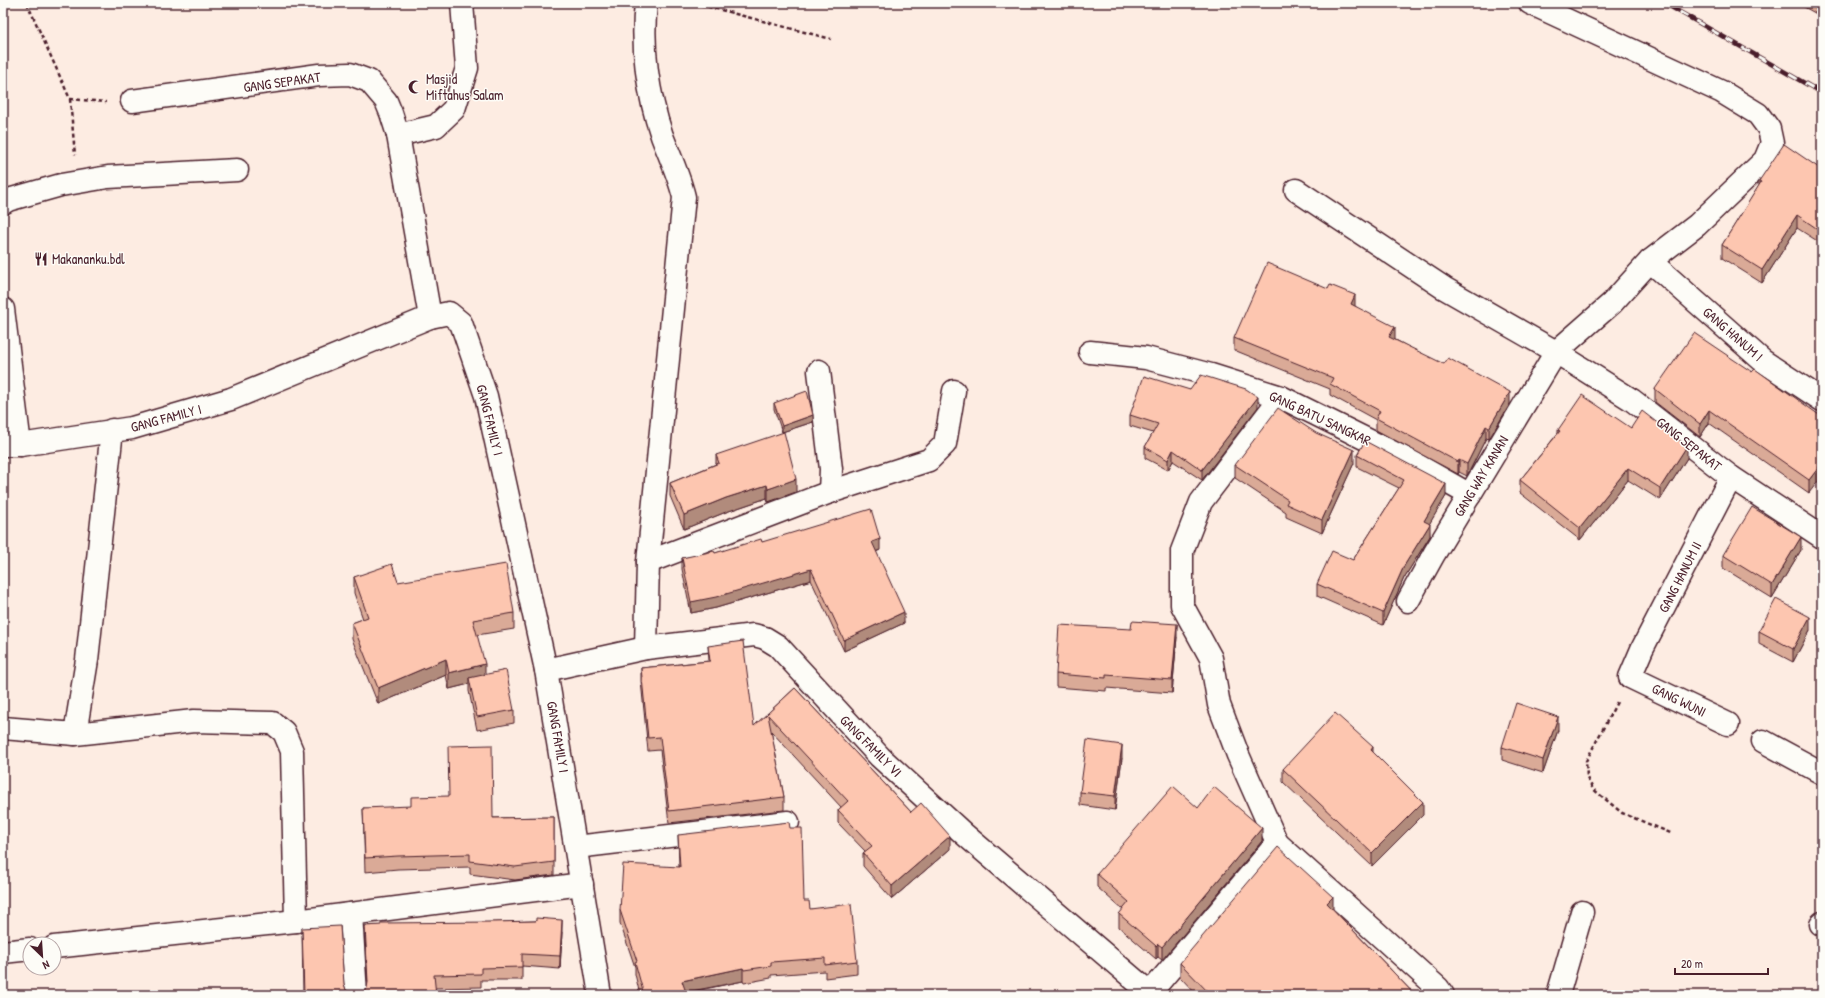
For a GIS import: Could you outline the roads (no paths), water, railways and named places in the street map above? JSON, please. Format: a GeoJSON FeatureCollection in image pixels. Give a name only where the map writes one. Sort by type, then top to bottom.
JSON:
{"type":"FeatureCollection","features":[{"type":"Feature","properties":{"kind":"street"},"geometry":{"type":"LineString","coordinates":[[398,135],[436,126],[454,109],[467,68],[462,3]]}},
{"type":"Feature","properties":{"kind":"street"},"geometry":{"type":"LineString","coordinates":[[646,3],[644,27],[649,86],[662,136],[680,181],[684,198],[648,562],[646,648]]}},
{"type":"Feature","properties":{"kind":"street","name":"GANG WAY KANAN"},"geometry":{"type":"LineString","coordinates":[[1408,601],[1556,352],[1612,303],[1650,261],[1697,225],[1765,160],[1772,142],[1769,129],[1758,114],[1722,92],[1530,3]]}},
{"type":"Feature","properties":{"kind":"street","name":"GANG SEPAKAT"},"geometry":{"type":"LineString","coordinates":[[132,101],[319,76],[350,74],[369,81],[386,101],[398,135],[430,318]]}},
{"type":"Feature","properties":{"kind":"street"},"geometry":{"type":"LineString","coordinates":[[3,203],[8,200],[78,182],[108,177],[237,170]]}},
{"type":"Feature","properties":{"kind":"street"},"geometry":{"type":"LineString","coordinates":[[1296,190],[1444,288],[1556,352]]}},
{"type":"Feature","properties":{"kind":"street","name":"GANG HANUM I"},"geometry":{"type":"LineString","coordinates":[[1650,261],[1763,361],[1822,400]]}},
{"type":"Feature","properties":{"kind":"street"},"geometry":{"type":"LineString","coordinates":[[3,309],[11,445]]}},
{"type":"Feature","properties":{"kind":"street","name":"GANG FAMILY I"},"geometry":{"type":"LineString","coordinates":[[11,445],[132,428],[231,399],[430,318],[450,313],[461,323],[486,396],[546,670],[600,995]]}},
{"type":"Feature","properties":{"kind":"street","name":"GANG BATU SANGKAR"},"geometry":{"type":"LineString","coordinates":[[1090,352],[1146,358],[1211,375],[1281,397],[1410,461],[1470,495]]}},
{"type":"Feature","properties":{"kind":"street","name":"GANG SEPAKAT"},"geometry":{"type":"LineString","coordinates":[[1556,352],[1632,400],[1731,477],[1822,537]]}},
{"type":"Feature","properties":{"kind":"street"},"geometry":{"type":"LineString","coordinates":[[818,370],[831,469],[830,492]]}},
{"type":"Feature","properties":{"kind":"street"},"geometry":{"type":"LineString","coordinates":[[648,562],[830,492],[929,460],[945,444],[954,391]]}},
{"type":"Feature","properties":{"kind":"street"},"geometry":{"type":"LineString","coordinates":[[1281,397],[1200,502],[1182,551],[1182,605],[1211,658],[1219,705],[1238,754],[1277,843],[1438,988],[1443,995]]}},
{"type":"Feature","properties":{"kind":"street"},"geometry":{"type":"LineString","coordinates":[[75,734],[87,660],[112,430]]}},
{"type":"Feature","properties":{"kind":"street","name":"GANG HANUM II"},"geometry":{"type":"LineString","coordinates":[[1630,677],[1642,649],[1731,477]]}},
{"type":"Feature","properties":{"kind":"street","name":"GANG FAMILY VI"},"geometry":{"type":"LineString","coordinates":[[546,670],[646,648],[754,635],[765,638],[778,646],[880,757],[964,834],[1150,994]]}},
{"type":"Feature","properties":{"kind":"street","name":"GANG WUNI"},"geometry":{"type":"LineString","coordinates":[[1630,677],[1728,724]]}},
{"type":"Feature","properties":{"kind":"street"},"geometry":{"type":"LineString","coordinates":[[3,728],[75,734],[194,721],[273,723],[284,732],[292,751],[296,921]]}},
{"type":"Feature","properties":{"kind":"street"},"geometry":{"type":"LineString","coordinates":[[1763,741],[1822,773]]}},
{"type":"Feature","properties":{"kind":"street"},"geometry":{"type":"LineString","coordinates":[[576,847],[788,822]]}},
{"type":"Feature","properties":{"kind":"street"},"geometry":{"type":"LineString","coordinates":[[1150,994],[1277,843]]}},
{"type":"Feature","properties":{"kind":"street"},"geometry":{"type":"LineString","coordinates":[[62,945],[296,921],[582,884]]}},
{"type":"Feature","properties":{"kind":"street"},"geometry":{"type":"LineString","coordinates":[[1558,995],[1582,912]]}},
{"type":"Feature","properties":{"kind":"street"},"geometry":{"type":"LineString","coordinates":[[351,914],[356,995]]}},
{"type":"Feature","properties":{"kind":"street"},"geometry":{"type":"LineString","coordinates":[[3,952],[22,950]]}},
{"type":"Feature","properties":{"kind":"railway"},"geometry":{"type":"LineString","coordinates":[[1664,3],[1822,93]]}},
{"type":"Feature","properties":{"kind":"place","name":"Masjid Miftahus Salam"},"geometry":{"type":"Point","coordinates":[415,87]}},
{"type":"Feature","properties":{"kind":"place","name":"Makananku.bdl"},"geometry":{"type":"Point","coordinates":[41,259]}}]}
